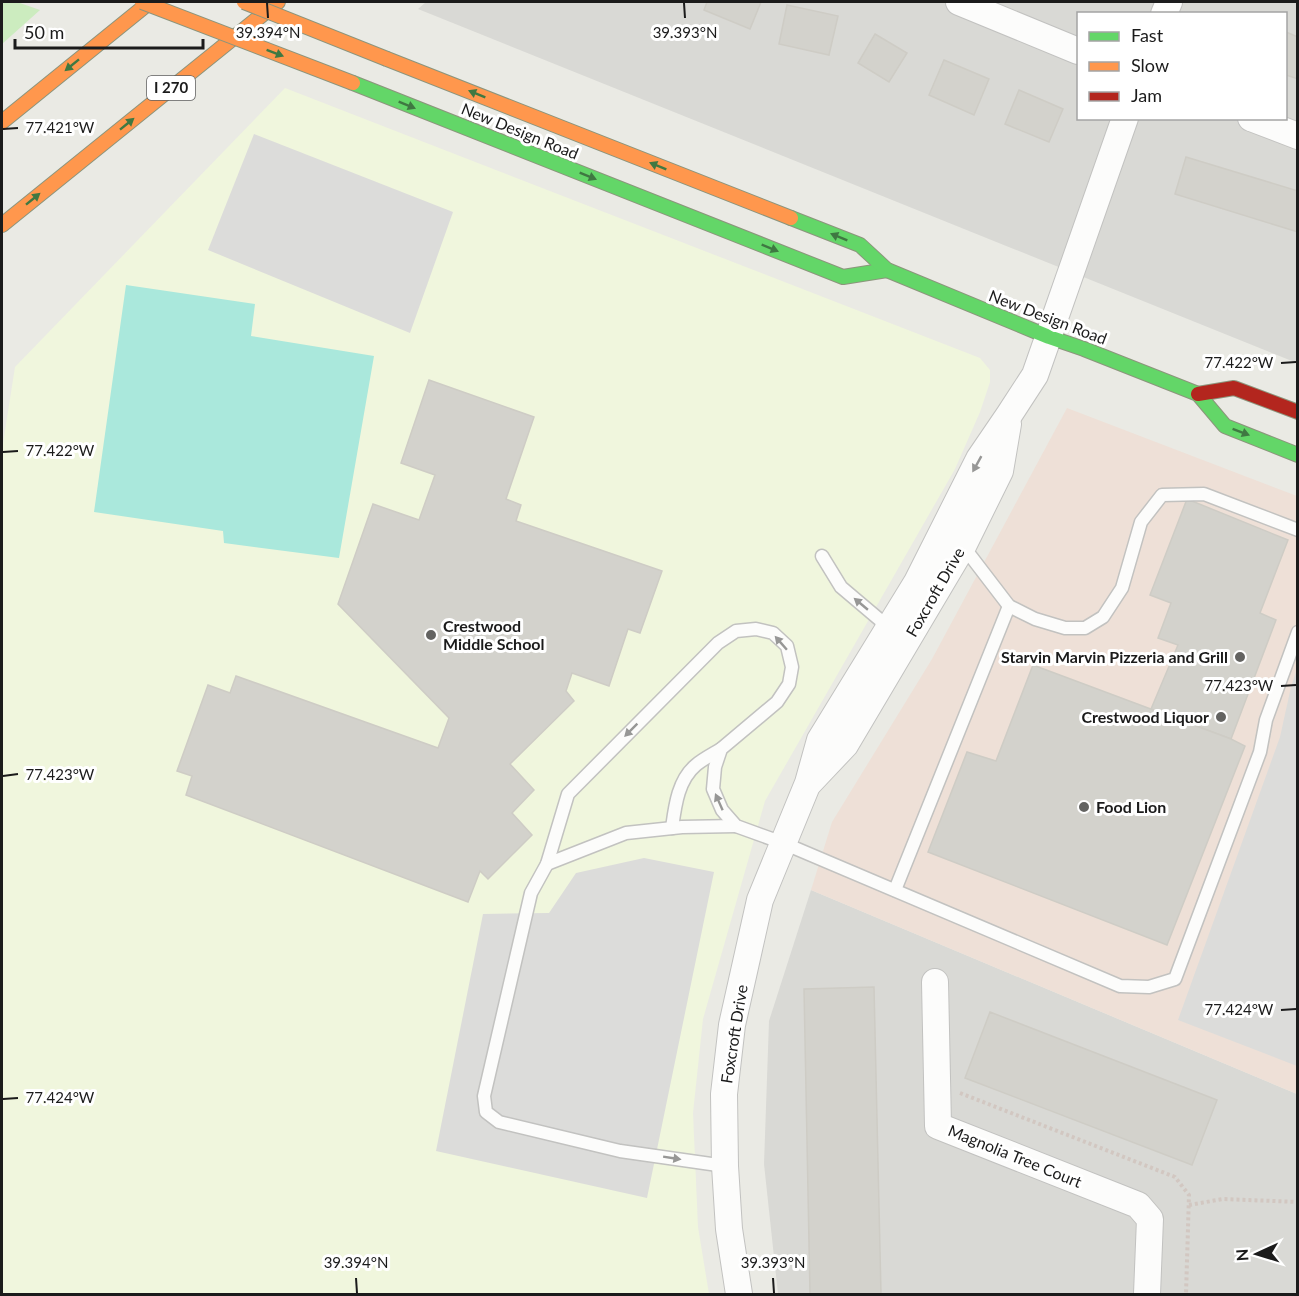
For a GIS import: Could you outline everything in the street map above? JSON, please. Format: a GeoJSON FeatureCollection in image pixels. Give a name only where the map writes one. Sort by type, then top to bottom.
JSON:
{"type":"FeatureCollection","features":[{"type":"Feature","properties":{"kind":"main road","name":"New Design Road"},"geometry":{"type":"LineString","coordinates":[[142,2],[843,277],[887,270]]}},
{"type":"Feature","properties":{"kind":"main road"},"geometry":{"type":"LineString","coordinates":[[2,122],[150,2]]}},
{"type":"Feature","properties":{"kind":"main road","name":"New Design Road"},"geometry":{"type":"LineString","coordinates":[[244,2],[860,245],[887,270],[1049,337],[1198,394],[1225,426],[1298,455]]}},
{"type":"Feature","properties":{"kind":"main road","name":"I 270"},"geometry":{"type":"LineString","coordinates":[[2,225],[278,2]]}},
{"type":"Feature","properties":{"kind":"main road"},"geometry":{"type":"LineString","coordinates":[[1198,394],[1234,388],[1298,412]]}},
{"type":"Feature","properties":{"kind":"street"},"geometry":{"type":"LineString","coordinates":[[959,2],[1077,51]]}},
{"type":"Feature","properties":{"kind":"street","name":"Foxcroft Drive"},"geometry":{"type":"LineString","coordinates":[[739,1294],[729,1229],[724,1094],[732,1025],[760,900],[808,783],[820,740],[916,582],[979,459],[1035,375],[1124,120]]}},
{"type":"Feature","properties":{"kind":"street"},"geometry":{"type":"LineString","coordinates":[[1256,120],[1298,136]]}},
{"type":"Feature","properties":{"kind":"street","name":"Foxcroft Drive"},"geometry":{"type":"LineString","coordinates":[[808,783],[845,746],[963,546],[1000,471],[1010,415]]}},
{"type":"Feature","properties":{"kind":"street","name":"Magnolia Tree Court"},"geometry":{"type":"LineString","coordinates":[[935,982],[938,1126],[1138,1204],[1150,1219],[1147,1294]]}},
{"type":"Feature","properties":{"kind":"lane"},"geometry":{"type":"LineString","coordinates":[[963,546],[1009,606],[1035,619],[1065,628],[1085,628],[1103,617],[1122,588],[1141,522],[1162,495],[1204,494],[1298,530]]}},
{"type":"Feature","properties":{"kind":"lane"},"geometry":{"type":"LineString","coordinates":[[822,556],[841,587],[880,620],[891,640],[878,671],[849,718],[845,746]]}},
{"type":"Feature","properties":{"kind":"lane"},"geometry":{"type":"LineString","coordinates":[[895,890],[1009,606]]}},
{"type":"Feature","properties":{"kind":"lane"},"geometry":{"type":"LineString","coordinates":[[672,828],[676,800],[684,780],[695,765],[721,749],[777,702],[789,684],[792,667],[787,646],[773,633],[756,629],[736,631],[718,643],[568,794],[547,864],[531,892],[484,1096],[486,1112],[499,1122],[620,1150],[725,1166]]}},
{"type":"Feature","properties":{"kind":"lane"},"geometry":{"type":"LineString","coordinates":[[547,864],[627,832],[736,826],[783,843],[1120,986],[1149,987],[1175,980],[1260,752],[1266,720],[1298,632]]}},
{"type":"Feature","properties":{"kind":"lane"},"geometry":{"type":"LineString","coordinates":[[721,749],[715,766],[713,789],[722,810],[736,826]]}},
{"type":"Feature","properties":{"kind":"path"},"geometry":{"type":"LineString","coordinates":[[1189,1204],[1223,1199],[1298,1202]]}},
{"type":"Feature","properties":{"kind":"shaded area"},"geometry":{"type":"Polygon","coordinates":[[[426,2],[1297,2],[1297,363],[418,9],[426,2]]]}},
{"type":"Feature","properties":{"kind":"shaded area","name":"Crestwood Middle School"},"geometry":{"type":"Polygon","coordinates":[[[285,88],[980,358],[990,370],[990,382],[980,412],[955,469],[765,801],[703,1019],[693,1113],[698,1227],[709,1294],[2,1294],[2,450],[15,367],[285,88]]]}},
{"type":"Feature","properties":{"kind":"shaded area"},"geometry":{"type":"Polygon","coordinates":[[[254,134],[453,212],[410,333],[208,250],[254,134]]]}},
{"type":"Feature","properties":{"kind":"shaded area"},"geometry":{"type":"Polygon","coordinates":[[[126,285],[255,304],[251,336],[374,356],[339,558],[224,543],[223,531],[94,512],[126,285]]]}},
{"type":"Feature","properties":{"kind":"shaded area"},"geometry":{"type":"Polygon","coordinates":[[[1067,408],[1297,496],[1297,1094],[811,890],[832,822],[932,659],[1067,408]]]}},
{"type":"Feature","properties":{"kind":"shaded area"},"geometry":{"type":"Polygon","coordinates":[[[1297,669],[1297,1066],[1178,1020],[1280,737],[1297,669]]]}},
{"type":"Feature","properties":{"kind":"shaded area"},"geometry":{"type":"Polygon","coordinates":[[[644,858],[714,872],[647,1198],[436,1151],[483,914],[549,913],[576,873],[644,858]]]}},
{"type":"Feature","properties":{"kind":"shaded area"},"geometry":{"type":"Polygon","coordinates":[[[811,890],[1297,1094],[1297,1294],[778,1294],[764,1164],[769,1021],[811,890]]]}},
{"type":"Feature","properties":{"kind":"green space"},"geometry":{"type":"Polygon","coordinates":[[[2,2],[17,2],[40,10],[2,44],[2,2]]]}},
{"type":"Feature","properties":{"kind":"building"},"geometry":{"type":"Polygon","coordinates":[[[707,2],[761,2],[750,29],[704,10],[707,2]]]}},
{"type":"Feature","properties":{"kind":"building"},"geometry":{"type":"Polygon","coordinates":[[[787,5],[838,16],[829,55],[779,44],[787,5]]]}},
{"type":"Feature","properties":{"kind":"building"},"geometry":{"type":"Polygon","coordinates":[[[1287,32],[1298,37],[1298,79],[1287,75],[1287,32]]]}},
{"type":"Feature","properties":{"kind":"building"},"geometry":{"type":"Polygon","coordinates":[[[875,34],[907,53],[889,82],[858,63],[875,34]]]}},
{"type":"Feature","properties":{"kind":"building"},"geometry":{"type":"Polygon","coordinates":[[[944,60],[989,79],[974,115],[929,95],[944,60]]]}},
{"type":"Feature","properties":{"kind":"building"},"geometry":{"type":"Polygon","coordinates":[[[1019,90],[1063,109],[1049,142],[1005,124],[1019,90]]]}},
{"type":"Feature","properties":{"kind":"building"},"geometry":{"type":"Polygon","coordinates":[[[1186,157],[1298,191],[1298,232],[1175,194],[1186,157]]]}},
{"type":"Feature","properties":{"kind":"building"},"geometry":{"type":"Polygon","coordinates":[[[429,380],[534,417],[506,499],[521,505],[516,521],[662,571],[640,633],[628,629],[609,686],[572,673],[566,691],[574,701],[510,764],[534,790],[512,813],[532,835],[488,879],[480,871],[468,902],[186,795],[192,776],[177,771],[208,685],[230,693],[236,676],[438,748],[449,718],[338,604],[373,504],[419,520],[435,475],[401,463],[429,380]]]}},
{"type":"Feature","properties":{"kind":"building"},"geometry":{"type":"Polygon","coordinates":[[[1187,499],[1288,540],[1260,613],[1276,620],[1231,739],[1151,709],[1178,645],[1158,638],[1171,603],[1150,595],[1187,499]]]}},
{"type":"Feature","properties":{"kind":"building","name":"Food Lion"},"geometry":{"type":"Polygon","coordinates":[[[1033,665],[1245,746],[1167,945],[928,852],[967,752],[996,761],[1033,665]]]}},
{"type":"Feature","properties":{"kind":"building"},"geometry":{"type":"Polygon","coordinates":[[[874,987],[881,1294],[810,1294],[804,989],[874,987]]]}},
{"type":"Feature","properties":{"kind":"building"},"geometry":{"type":"Polygon","coordinates":[[[990,1012],[1217,1100],[1192,1165],[965,1078],[990,1012]]]}},
{"type":"Feature","properties":{"kind":"traffic: fast"},"geometry":{"type":"LineString","coordinates":[[353,83],[843,277],[887,270]]}},
{"type":"Feature","properties":{"kind":"traffic: fast"},"geometry":{"type":"LineString","coordinates":[[791,218],[860,245],[887,270],[1049,337],[1198,394],[1225,426],[1298,455]]}},
{"type":"Feature","properties":{"kind":"traffic: slow"},"geometry":{"type":"LineString","coordinates":[[142,2],[353,83]]}},
{"type":"Feature","properties":{"kind":"traffic: slow"},"geometry":{"type":"LineString","coordinates":[[2,122],[150,2]]}},
{"type":"Feature","properties":{"kind":"traffic: slow"},"geometry":{"type":"LineString","coordinates":[[244,2],[387,59]]}},
{"type":"Feature","properties":{"kind":"traffic: slow"},"geometry":{"type":"LineString","coordinates":[[2,225],[278,2]]}},
{"type":"Feature","properties":{"kind":"traffic: slow"},"geometry":{"type":"LineString","coordinates":[[387,59],[791,218]]}},
{"type":"Feature","properties":{"kind":"traffic: jam"},"geometry":{"type":"LineString","coordinates":[[1198,394],[1234,388],[1298,412]]}},
{"type":"Feature","properties":{"kind":"place","name":"Crestwood Middle School"},"geometry":{"type":"Point","coordinates":[431,635]}},
{"type":"Feature","properties":{"kind":"place","name":"Starvin Marvin Pizzeria and Grill"},"geometry":{"type":"Point","coordinates":[1240,657]}},
{"type":"Feature","properties":{"kind":"place","name":"Crestwood Liquor"},"geometry":{"type":"Point","coordinates":[1221,717]}},
{"type":"Feature","properties":{"kind":"place","name":"Food Lion"},"geometry":{"type":"Point","coordinates":[1084,807]}}]}
